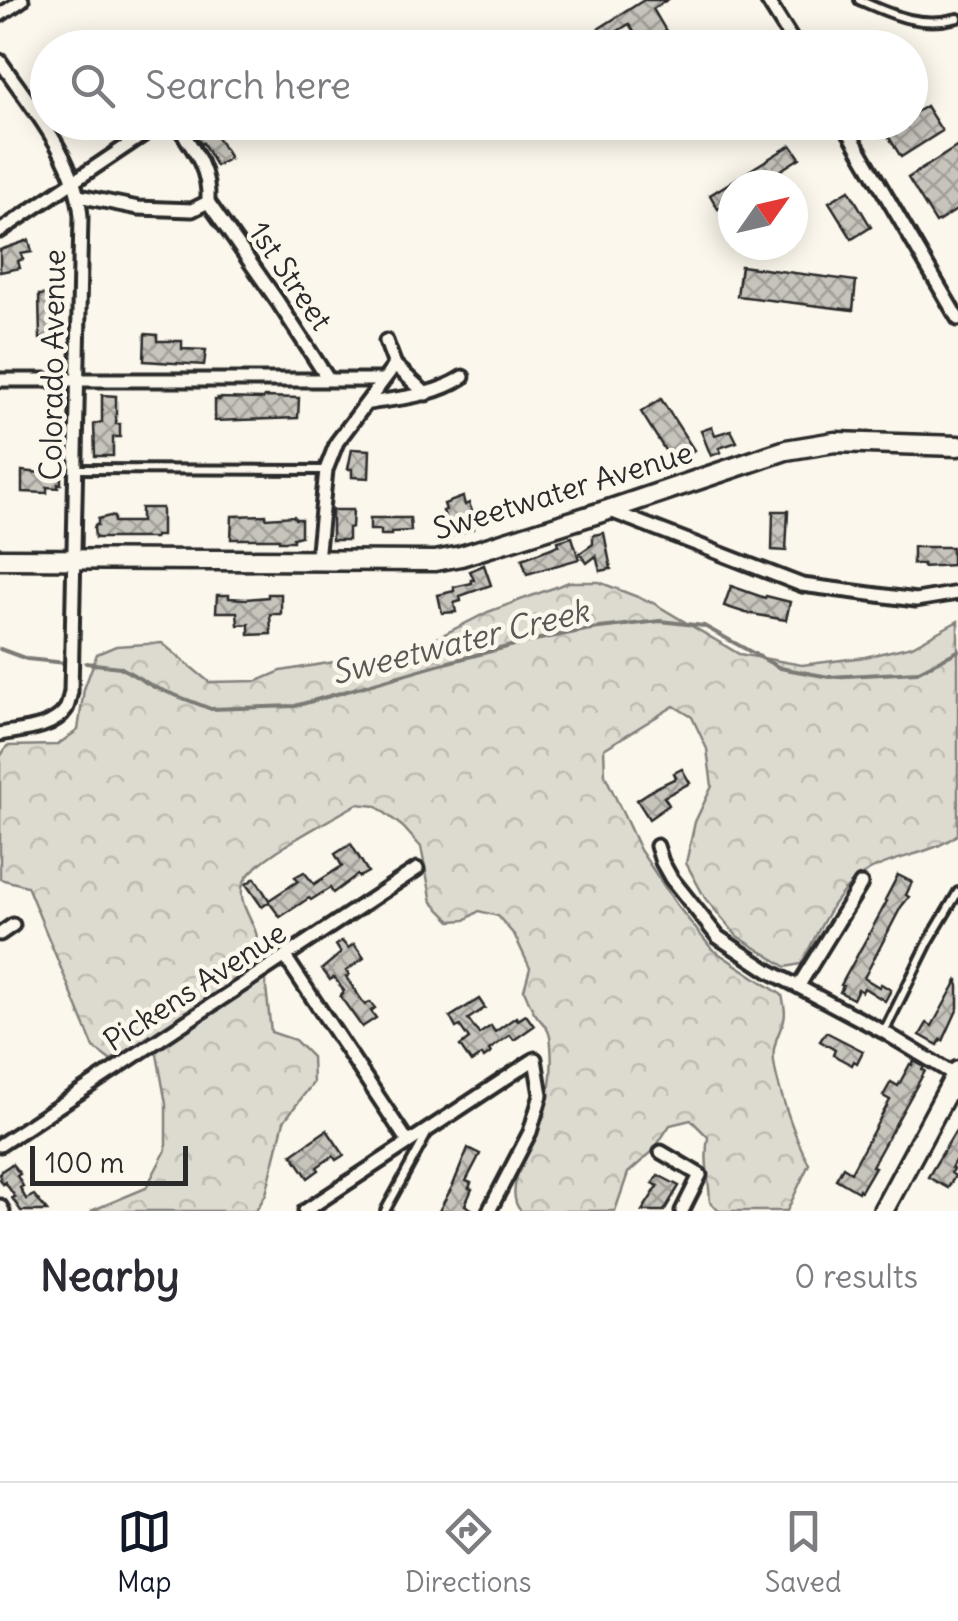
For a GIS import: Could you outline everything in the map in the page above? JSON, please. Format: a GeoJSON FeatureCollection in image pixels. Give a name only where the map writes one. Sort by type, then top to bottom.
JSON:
{"type":"FeatureCollection","features":[{"type":"Feature","properties":{"kind":"street"},"geometry":{"type":"LineString","coordinates":[[0,15],[22,0]]}},
{"type":"Feature","properties":{"kind":"street"},"geometry":{"type":"LineString","coordinates":[[768,0],[786,30]]}},
{"type":"Feature","properties":{"kind":"street","name":"Colorado Avenue"},"geometry":{"type":"LineString","coordinates":[[0,61],[30,104]]}},
{"type":"Feature","properties":{"kind":"street","name":"Colorado Avenue"},"geometry":{"type":"LineString","coordinates":[[0,734],[52,721],[66,709],[71,692],[81,216],[75,180],[53,140]]}},
{"type":"Feature","properties":{"kind":"street"},"geometry":{"type":"LineString","coordinates":[[0,231],[135,140]]}},
{"type":"Feature","properties":{"kind":"street"},"geometry":{"type":"LineString","coordinates":[[80,196],[156,209],[192,210],[208,202],[206,171],[187,140]]}},
{"type":"Feature","properties":{"kind":"street"},"geometry":{"type":"LineString","coordinates":[[854,140],[958,319]]}},
{"type":"Feature","properties":{"kind":"street","name":"1st Street"},"geometry":{"type":"LineString","coordinates":[[208,202],[328,378]]}},
{"type":"Feature","properties":{"kind":"street"},"geometry":{"type":"LineString","coordinates":[[386,341],[395,365],[426,394]]}},
{"type":"Feature","properties":{"kind":"street"},"geometry":{"type":"LineString","coordinates":[[317,560],[326,470],[337,442],[395,365]]}},
{"type":"Feature","properties":{"kind":"street"},"geometry":{"type":"LineString","coordinates":[[368,403],[426,394],[463,378]]}},
{"type":"Feature","properties":{"kind":"street"},"geometry":{"type":"LineString","coordinates":[[0,380],[382,380]]}},
{"type":"Feature","properties":{"kind":"street","name":"Sweetwater Avenue"},"geometry":{"type":"LineString","coordinates":[[0,559],[448,559],[811,445],[835,442],[958,446]]}},
{"type":"Feature","properties":{"kind":"street"},"geometry":{"type":"LineString","coordinates":[[608,510],[802,584],[916,600],[958,593]]}},
{"type":"Feature","properties":{"kind":"street"},"geometry":{"type":"LineString","coordinates":[[657,846],[672,878],[726,943],[957,1075],[883,1211]]}},
{"type":"Feature","properties":{"kind":"street","name":"Pickens Avenue"},"geometry":{"type":"LineString","coordinates":[[0,1145],[417,869]]}},
{"type":"Feature","properties":{"kind":"street"},"geometry":{"type":"LineString","coordinates":[[799,986],[861,884]]}},
{"type":"Feature","properties":{"kind":"street"},"geometry":{"type":"LineString","coordinates":[[0,934],[14,925]]}},
{"type":"Feature","properties":{"kind":"street"},"geometry":{"type":"LineString","coordinates":[[286,958],[408,1142]]}},
{"type":"Feature","properties":{"kind":"street"},"geometry":{"type":"LineString","coordinates":[[305,1211],[535,1059],[541,1095],[530,1132],[488,1211]]}},
{"type":"Feature","properties":{"kind":"street"},"geometry":{"type":"LineString","coordinates":[[661,1152],[700,1175],[682,1211]]}},
{"type":"Feature","properties":{"kind":"lane"},"geometry":{"type":"LineString","coordinates":[[858,0],[898,17],[936,24],[958,18]]}},
{"type":"Feature","properties":{"kind":"lane"},"geometry":{"type":"LineString","coordinates":[[76,469],[326,470]]}},
{"type":"Feature","properties":{"kind":"lane"},"geometry":{"type":"LineString","coordinates":[[884,1032],[958,892]]}},
{"type":"Feature","properties":{"kind":"lane"},"geometry":{"type":"LineString","coordinates":[[386,1211],[430,1127]]}},
{"type":"Feature","properties":{"kind":"green space"},"geometry":{"type":"Polygon","coordinates":[[[569,582],[599,582],[653,603],[739,654],[802,665],[912,646],[958,621],[958,834],[938,846],[881,865],[857,878],[829,911],[801,964],[786,967],[737,936],[705,898],[686,863],[695,822],[712,786],[707,749],[692,717],[674,706],[604,749],[605,775],[640,850],[676,904],[712,949],[782,995],[784,1019],[774,1049],[776,1074],[809,1164],[787,1211],[719,1211],[710,1202],[708,1137],[691,1120],[670,1125],[653,1151],[628,1173],[615,1211],[521,1211],[514,1190],[543,1116],[552,1063],[549,1034],[524,990],[530,968],[515,936],[498,916],[479,911],[465,920],[451,921],[432,902],[421,847],[376,806],[357,804],[263,862],[251,872],[242,889],[262,957],[271,1032],[295,1040],[312,1057],[313,1083],[284,1121],[266,1194],[256,1211],[91,1211],[146,1188],[166,1150],[166,1104],[157,1054],[136,1049],[110,1060],[94,1048],[27,886],[0,879],[0,757],[7,746],[57,745],[78,730],[84,689],[97,654],[116,646],[162,643],[209,682],[258,681],[281,671],[417,648],[488,612],[569,582]]]}},
{"type":"Feature","properties":{"kind":"building"},"geometry":{"type":"Polygon","coordinates":[[[644,0],[667,0],[653,9],[665,30],[633,30],[629,24],[620,30],[596,30],[644,0]]]}},
{"type":"Feature","properties":{"kind":"building"},"geometry":{"type":"Polygon","coordinates":[[[928,109],[942,131],[928,140],[928,109]]]}},
{"type":"Feature","properties":{"kind":"building"},"geometry":{"type":"Polygon","coordinates":[[[198,140],[219,140],[230,158],[216,166],[198,140]]]}},
{"type":"Feature","properties":{"kind":"building"},"geometry":{"type":"Polygon","coordinates":[[[891,140],[928,140],[901,157],[891,140]]]}},
{"type":"Feature","properties":{"kind":"building"},"geometry":{"type":"Polygon","coordinates":[[[791,145],[800,158],[781,170],[750,170],[791,145]]]}},
{"type":"Feature","properties":{"kind":"building"},"geometry":{"type":"Polygon","coordinates":[[[958,146],[958,209],[936,223],[908,178],[958,146]]]}},
{"type":"Feature","properties":{"kind":"building"},"geometry":{"type":"Polygon","coordinates":[[[718,190],[718,209],[710,195],[718,190]]]}},
{"type":"Feature","properties":{"kind":"building"},"geometry":{"type":"Polygon","coordinates":[[[849,190],[871,227],[852,239],[829,202],[849,190]]]}},
{"type":"Feature","properties":{"kind":"building"},"geometry":{"type":"Polygon","coordinates":[[[29,240],[32,252],[21,254],[20,268],[0,272],[0,250],[29,240]]]}},
{"type":"Feature","properties":{"kind":"building"},"geometry":{"type":"Polygon","coordinates":[[[741,266],[856,281],[853,310],[737,296],[741,266]]]}},
{"type":"Feature","properties":{"kind":"building"},"geometry":{"type":"Polygon","coordinates":[[[58,294],[59,318],[52,319],[53,339],[40,339],[39,295],[58,294]]]}},
{"type":"Feature","properties":{"kind":"building"},"geometry":{"type":"Polygon","coordinates":[[[145,334],[157,335],[157,341],[182,341],[182,349],[206,350],[204,365],[144,361],[145,334]]]}},
{"type":"Feature","properties":{"kind":"building"},"geometry":{"type":"Polygon","coordinates":[[[102,395],[116,396],[120,437],[113,437],[113,456],[95,456],[94,424],[102,422],[102,395]]]}},
{"type":"Feature","properties":{"kind":"building"},"geometry":{"type":"Polygon","coordinates":[[[218,398],[299,398],[298,418],[215,421],[218,398]]]}},
{"type":"Feature","properties":{"kind":"building"},"geometry":{"type":"Polygon","coordinates":[[[661,399],[694,450],[673,463],[641,412],[661,399]]]}},
{"type":"Feature","properties":{"kind":"building"},"geometry":{"type":"Polygon","coordinates":[[[712,427],[715,435],[731,430],[737,442],[719,448],[721,452],[711,456],[701,431],[712,427]]]}},
{"type":"Feature","properties":{"kind":"building"},"geometry":{"type":"Polygon","coordinates":[[[352,449],[370,450],[369,478],[352,477],[352,469],[348,469],[352,449]]]}},
{"type":"Feature","properties":{"kind":"building"},"geometry":{"type":"Polygon","coordinates":[[[22,471],[61,475],[61,484],[58,488],[47,487],[47,493],[22,492],[22,471]]]}},
{"type":"Feature","properties":{"kind":"building"},"geometry":{"type":"Polygon","coordinates":[[[463,497],[472,511],[469,512],[473,529],[451,536],[444,504],[463,497]]]}},
{"type":"Feature","properties":{"kind":"building"},"geometry":{"type":"Polygon","coordinates":[[[141,508],[162,508],[162,536],[95,538],[98,519],[110,516],[114,522],[141,522],[141,508]]]}},
{"type":"Feature","properties":{"kind":"building"},"geometry":{"type":"Polygon","coordinates":[[[332,510],[353,510],[348,540],[332,540],[332,510]]]}},
{"type":"Feature","properties":{"kind":"building"},"geometry":{"type":"Polygon","coordinates":[[[773,511],[788,511],[786,551],[772,550],[773,511]]]}},
{"type":"Feature","properties":{"kind":"building"},"geometry":{"type":"Polygon","coordinates":[[[232,516],[301,519],[301,536],[293,541],[231,539],[232,516]]]}},
{"type":"Feature","properties":{"kind":"building"},"geometry":{"type":"Polygon","coordinates":[[[370,518],[410,518],[411,531],[381,535],[381,530],[370,530],[370,518]]]}},
{"type":"Feature","properties":{"kind":"building"},"geometry":{"type":"Polygon","coordinates":[[[604,533],[611,569],[600,571],[596,556],[587,563],[580,553],[593,544],[593,535],[604,533]]]}},
{"type":"Feature","properties":{"kind":"building"},"geometry":{"type":"Polygon","coordinates":[[[572,537],[579,559],[527,574],[522,559],[572,537]]]}},
{"type":"Feature","properties":{"kind":"building"},"geometry":{"type":"Polygon","coordinates":[[[913,547],[952,547],[952,565],[913,564],[913,547]]]}},
{"type":"Feature","properties":{"kind":"building"},"geometry":{"type":"Polygon","coordinates":[[[484,565],[491,585],[460,596],[461,601],[454,603],[456,612],[442,613],[438,595],[472,583],[470,571],[484,565]]]}},
{"type":"Feature","properties":{"kind":"building"},"geometry":{"type":"Polygon","coordinates":[[[731,586],[790,602],[786,620],[724,606],[731,586]]]}},
{"type":"Feature","properties":{"kind":"building"},"geometry":{"type":"Polygon","coordinates":[[[281,594],[281,614],[270,614],[271,634],[249,635],[249,624],[238,625],[237,612],[216,612],[217,595],[246,599],[281,594]]]}},
{"type":"Feature","properties":{"kind":"building"},"geometry":{"type":"Polygon","coordinates":[[[682,769],[690,783],[664,797],[669,805],[649,819],[637,800],[676,778],[674,773],[682,769]]]}},
{"type":"Feature","properties":{"kind":"building"},"geometry":{"type":"Polygon","coordinates":[[[351,844],[368,872],[357,875],[333,893],[330,888],[309,898],[280,917],[269,902],[262,907],[246,884],[255,878],[269,900],[298,881],[295,877],[304,872],[314,884],[342,866],[335,854],[351,844]]]}},
{"type":"Feature","properties":{"kind":"building"},"geometry":{"type":"Polygon","coordinates":[[[898,875],[912,882],[906,895],[909,897],[864,978],[891,990],[885,1001],[864,988],[862,992],[858,989],[853,999],[840,992],[841,985],[898,875]]]}},
{"type":"Feature","properties":{"kind":"building"},"geometry":{"type":"Polygon","coordinates":[[[342,941],[348,948],[354,944],[364,958],[346,971],[365,1005],[370,1002],[375,1008],[371,1011],[376,1018],[362,1027],[340,996],[344,991],[322,969],[341,953],[336,945],[342,941]]]}},
{"type":"Feature","properties":{"kind":"building"},"geometry":{"type":"Polygon","coordinates":[[[958,979],[958,1008],[938,1045],[920,1035],[927,1023],[932,1026],[958,979]]]}},
{"type":"Feature","properties":{"kind":"building"},"geometry":{"type":"Polygon","coordinates":[[[479,999],[485,1008],[468,1019],[479,1034],[491,1026],[495,1032],[516,1017],[518,1020],[526,1015],[534,1026],[514,1040],[510,1035],[484,1058],[482,1055],[471,1062],[460,1046],[469,1039],[450,1017],[479,999]]]}},
{"type":"Feature","properties":{"kind":"building"},"geometry":{"type":"Polygon","coordinates":[[[826,1032],[863,1051],[857,1063],[852,1065],[833,1055],[835,1050],[820,1041],[826,1032]]]}},
{"type":"Feature","properties":{"kind":"building"},"geometry":{"type":"Polygon","coordinates":[[[914,1061],[925,1071],[858,1192],[836,1179],[843,1167],[851,1172],[890,1100],[883,1096],[891,1082],[898,1086],[914,1061]]]}},
{"type":"Feature","properties":{"kind":"building"},"geometry":{"type":"Polygon","coordinates":[[[958,1127],[958,1155],[951,1168],[955,1176],[948,1188],[928,1177],[958,1127]]]}},
{"type":"Feature","properties":{"kind":"building"},"geometry":{"type":"Polygon","coordinates":[[[327,1130],[344,1155],[336,1160],[333,1156],[308,1178],[292,1154],[327,1130]]]}},
{"type":"Feature","properties":{"kind":"building"},"geometry":{"type":"Polygon","coordinates":[[[468,1148],[480,1154],[466,1181],[472,1189],[465,1205],[475,1211],[439,1211],[453,1185],[468,1148]]]}},
{"type":"Feature","properties":{"kind":"building"},"geometry":{"type":"Polygon","coordinates":[[[12,1164],[20,1174],[17,1176],[26,1199],[34,1195],[47,1211],[21,1211],[0,1179],[0,1172],[12,1164]]]}},
{"type":"Feature","properties":{"kind":"building"},"geometry":{"type":"Polygon","coordinates":[[[658,1175],[679,1186],[664,1211],[642,1211],[658,1186],[653,1183],[658,1175]]]}},
{"type":"Feature","properties":{"kind":"waterway","name":"Sweetwater Creek"},"geometry":{"type":"LineString","coordinates":[[86,663],[120,667],[154,687],[211,709],[295,706],[530,641],[660,621],[704,626],[780,668],[829,677],[917,672],[958,651]]}},
{"type":"Feature","properties":{"kind":"waterway","name":"Sweetwater Creek"},"geometry":{"type":"LineString","coordinates":[[0,649],[27,659],[66,663]]}}]}
